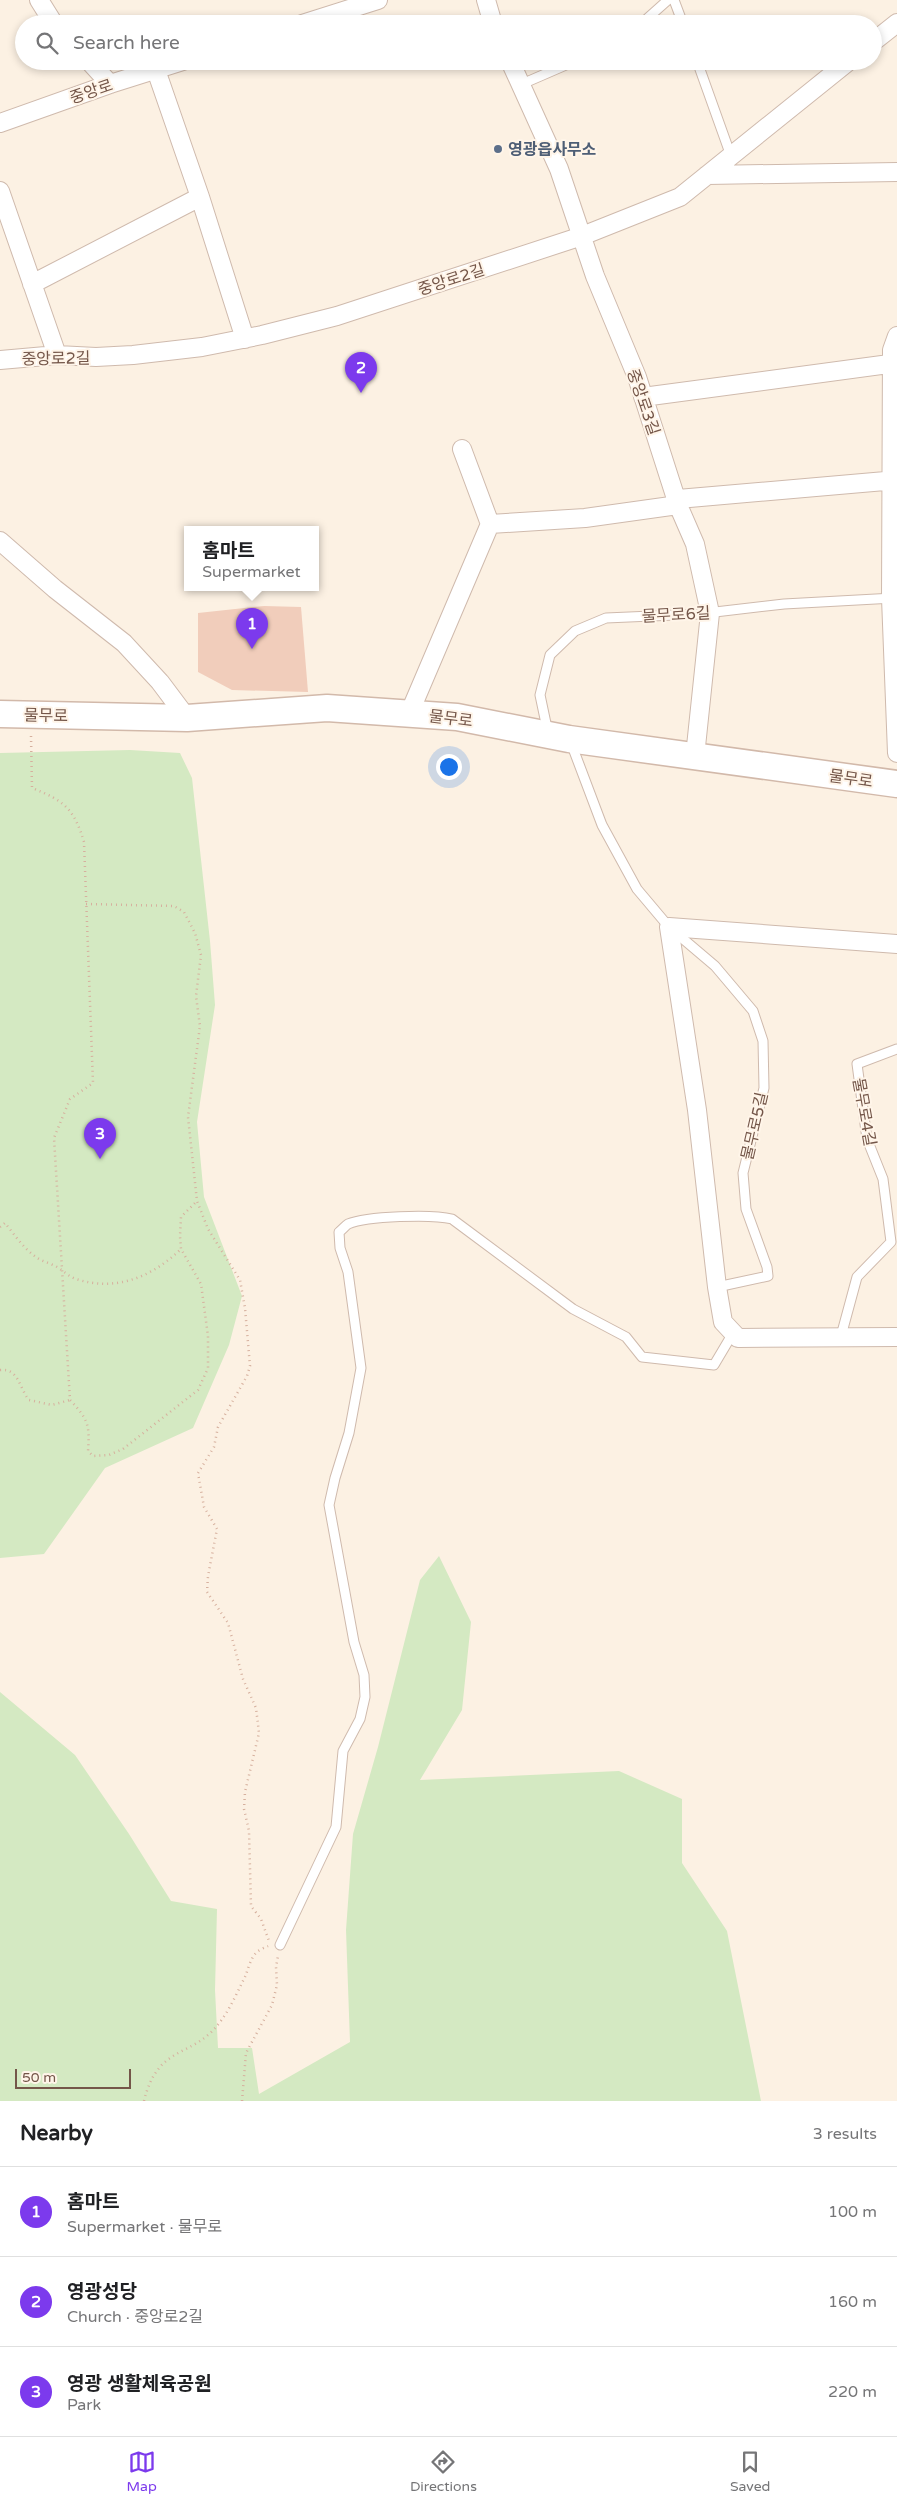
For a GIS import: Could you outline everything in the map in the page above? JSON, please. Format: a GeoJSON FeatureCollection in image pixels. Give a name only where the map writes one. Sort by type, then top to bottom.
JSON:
{"type":"FeatureCollection","features":[{"type":"Feature","properties":{"kind":"main road","name":"물무로"},"geometry":{"type":"LineString","coordinates":[[0,714],[187,718],[327,708],[457,717],[558,737],[897,784]]}},
{"type":"Feature","properties":{"kind":"street"},"geometry":{"type":"LineString","coordinates":[[38,0],[48,15]]}},
{"type":"Feature","properties":{"kind":"street"},"geometry":{"type":"LineString","coordinates":[[330,15],[378,0]]}},
{"type":"Feature","properties":{"kind":"street"},"geometry":{"type":"LineString","coordinates":[[486,0],[491,15]]}},
{"type":"Feature","properties":{"kind":"street"},"geometry":{"type":"LineString","coordinates":[[882,35],[897,23]]}},
{"type":"Feature","properties":{"kind":"street"},"geometry":{"type":"LineString","coordinates":[[97,70],[110,84]]}},
{"type":"Feature","properties":{"kind":"street"},"geometry":{"type":"LineString","coordinates":[[156,70],[200,197],[245,339]]}},
{"type":"Feature","properties":{"kind":"street","name":"중앙로"},"geometry":{"type":"LineString","coordinates":[[0,123],[110,84],[156,70]]}},
{"type":"Feature","properties":{"kind":"street","name":"중앙로3길"},"geometry":{"type":"LineString","coordinates":[[515,70],[560,169],[595,276],[644,398],[678,502],[695,544],[710,612],[695,756]]}},
{"type":"Feature","properties":{"kind":"street","name":"중앙로2길"},"geometry":{"type":"LineString","coordinates":[[0,360],[57,355],[96,357],[132,355],[202,347],[245,339],[337,316],[582,236],[680,197],[839,70]]}},
{"type":"Feature","properties":{"kind":"street"},"geometry":{"type":"LineString","coordinates":[[707,176],[897,172]]}},
{"type":"Feature","properties":{"kind":"street"},"geometry":{"type":"LineString","coordinates":[[0,192],[57,355]]}},
{"type":"Feature","properties":{"kind":"street"},"geometry":{"type":"LineString","coordinates":[[32,284],[200,197]]}},
{"type":"Feature","properties":{"kind":"street"},"geometry":{"type":"LineString","coordinates":[[897,336],[892,350],[894,363],[894,598],[897,753]]}},
{"type":"Feature","properties":{"kind":"street"},"geometry":{"type":"LineString","coordinates":[[644,398],[894,363]]}},
{"type":"Feature","properties":{"kind":"street"},"geometry":{"type":"LineString","coordinates":[[408,714],[490,524],[462,449]]}},
{"type":"Feature","properties":{"kind":"street"},"geometry":{"type":"LineString","coordinates":[[490,524],[585,518],[678,502],[894,480]]}},
{"type":"Feature","properties":{"kind":"street"},"geometry":{"type":"LineString","coordinates":[[0,541],[55,589],[124,643],[160,682],[187,718]]}},
{"type":"Feature","properties":{"kind":"street"},"geometry":{"type":"LineString","coordinates":[[897,944],[669,927],[697,1110],[717,1287],[723,1322],[738,1338],[897,1337]]}},
{"type":"Feature","properties":{"kind":"lane"},"geometry":{"type":"LineString","coordinates":[[651,15],[668,0]]}},
{"type":"Feature","properties":{"kind":"lane"},"geometry":{"type":"LineString","coordinates":[[674,0],[680,15]]}},
{"type":"Feature","properties":{"kind":"lane"},"geometry":{"type":"LineString","coordinates":[[522,84],[554,70]]}},
{"type":"Feature","properties":{"kind":"lane"},"geometry":{"type":"LineString","coordinates":[[700,70],[732,157]]}},
{"type":"Feature","properties":{"kind":"lane","name":"물무로6길"},"geometry":{"type":"LineString","coordinates":[[558,737],[540,695],[550,656],[575,631],[606,618],[710,612],[784,604],[894,598]]}},
{"type":"Feature","properties":{"kind":"lane","name":"물무로5길"},"geometry":{"type":"LineString","coordinates":[[558,737],[602,825],[637,889],[669,927],[715,966],[753,1011],[763,1041],[764,1088],[743,1173],[746,1209],[767,1267],[768,1276],[717,1287]]}},
{"type":"Feature","properties":{"kind":"lane","name":"물무로4길"},"geometry":{"type":"LineString","coordinates":[[841,1336],[857,1277],[891,1242],[883,1179],[867,1139],[857,1064],[897,1049]]}},
{"type":"Feature","properties":{"kind":"lane"},"geometry":{"type":"LineString","coordinates":[[280,1945],[336,1827],[343,1751],[360,1719],[365,1697],[364,1675],[354,1642],[329,1505],[335,1478],[349,1434],[361,1368],[348,1272],[340,1248],[339,1232],[348,1224],[374,1220],[436,1215],[452,1219],[573,1309],[626,1337],[642,1357],[714,1365],[733,1332]]}},
{"type":"Feature","properties":{"kind":"path"},"geometry":{"type":"LineString","coordinates":[[31,714],[32,788],[56,798],[77,819],[84,842],[93,1083],[70,1099],[54,1138],[70,1400],[86,1417],[89,1428],[88,1451],[93,1456],[109,1455],[123,1449],[198,1390],[208,1368],[208,1336],[201,1284],[181,1249],[181,1217],[197,1201]]}},
{"type":"Feature","properties":{"kind":"path"},"geometry":{"type":"LineString","coordinates":[[86,904],[174,906],[184,912],[195,934],[200,955],[196,996],[200,1026],[188,1117],[197,1201],[208,1230],[240,1280],[245,1308],[250,1366],[247,1376],[218,1427],[214,1447],[198,1472],[204,1507],[217,1529],[208,1576],[207,1592],[228,1624],[243,1679],[256,1708],[259,1733],[245,1792],[244,1809],[249,1831],[249,1895],[251,1906],[261,1919],[270,1944]]}},
{"type":"Feature","properties":{"kind":"path"},"geometry":{"type":"LineString","coordinates":[[0,1227],[5,1223],[35,1257],[55,1265],[62,1272],[75,1279],[97,1283],[133,1280],[150,1274],[164,1266],[181,1249]]}},
{"type":"Feature","properties":{"kind":"path"},"geometry":{"type":"LineString","coordinates":[[0,1370],[7,1370],[15,1374],[29,1400],[40,1404],[52,1405],[70,1400]]}},
{"type":"Feature","properties":{"kind":"path"},"geometry":{"type":"LineString","coordinates":[[144,2101],[148,2084],[155,2070],[170,2057],[201,2039],[220,2023],[238,1992],[255,1954],[284,1935]]}},
{"type":"Feature","properties":{"kind":"path"},"geometry":{"type":"LineString","coordinates":[[242,2101],[246,2053],[272,2005],[277,1985],[276,1967],[280,1945]]}},
{"type":"Feature","properties":{"kind":"green space"},"geometry":{"type":"Polygon","coordinates":[[[130,750],[180,753],[192,778],[215,1005],[197,1122],[204,1197],[242,1296],[229,1345],[193,1428],[105,1468],[44,1554],[0,1558],[0,753],[130,750]]]}},
{"type":"Feature","properties":{"kind":"green space"},"geometry":{"type":"Polygon","coordinates":[[[439,1556],[471,1622],[462,1710],[420,1780],[619,1771],[682,1799],[682,1863],[727,1931],[761,2101],[0,2101],[0,1692],[75,1755],[129,1834],[171,1901],[217,1909],[215,1990],[218,2048],[252,2048],[259,2094],[350,2042],[346,1930],[353,1834],[378,1747],[420,1580],[439,1556]]]}},
{"type":"Feature","properties":{"kind":"building"},"geometry":{"type":"Polygon","coordinates":[[[264,606],[301,607],[308,692],[232,690],[198,672],[198,613],[264,606]]]}},
{"type":"Feature","properties":{"kind":"place","name":"영광읍사무소"},"geometry":{"type":"Point","coordinates":[498,149]}},
{"type":"Feature","properties":{"kind":"place","name":"영광성당"},"geometry":{"type":"Point","coordinates":[361,393]}},
{"type":"Feature","properties":{"kind":"place","name":"홈마트"},"geometry":{"type":"Point","coordinates":[252,649]}},
{"type":"Feature","properties":{"kind":"place","name":"영광 생활체육공원"},"geometry":{"type":"Point","coordinates":[100,1159]}}]}
